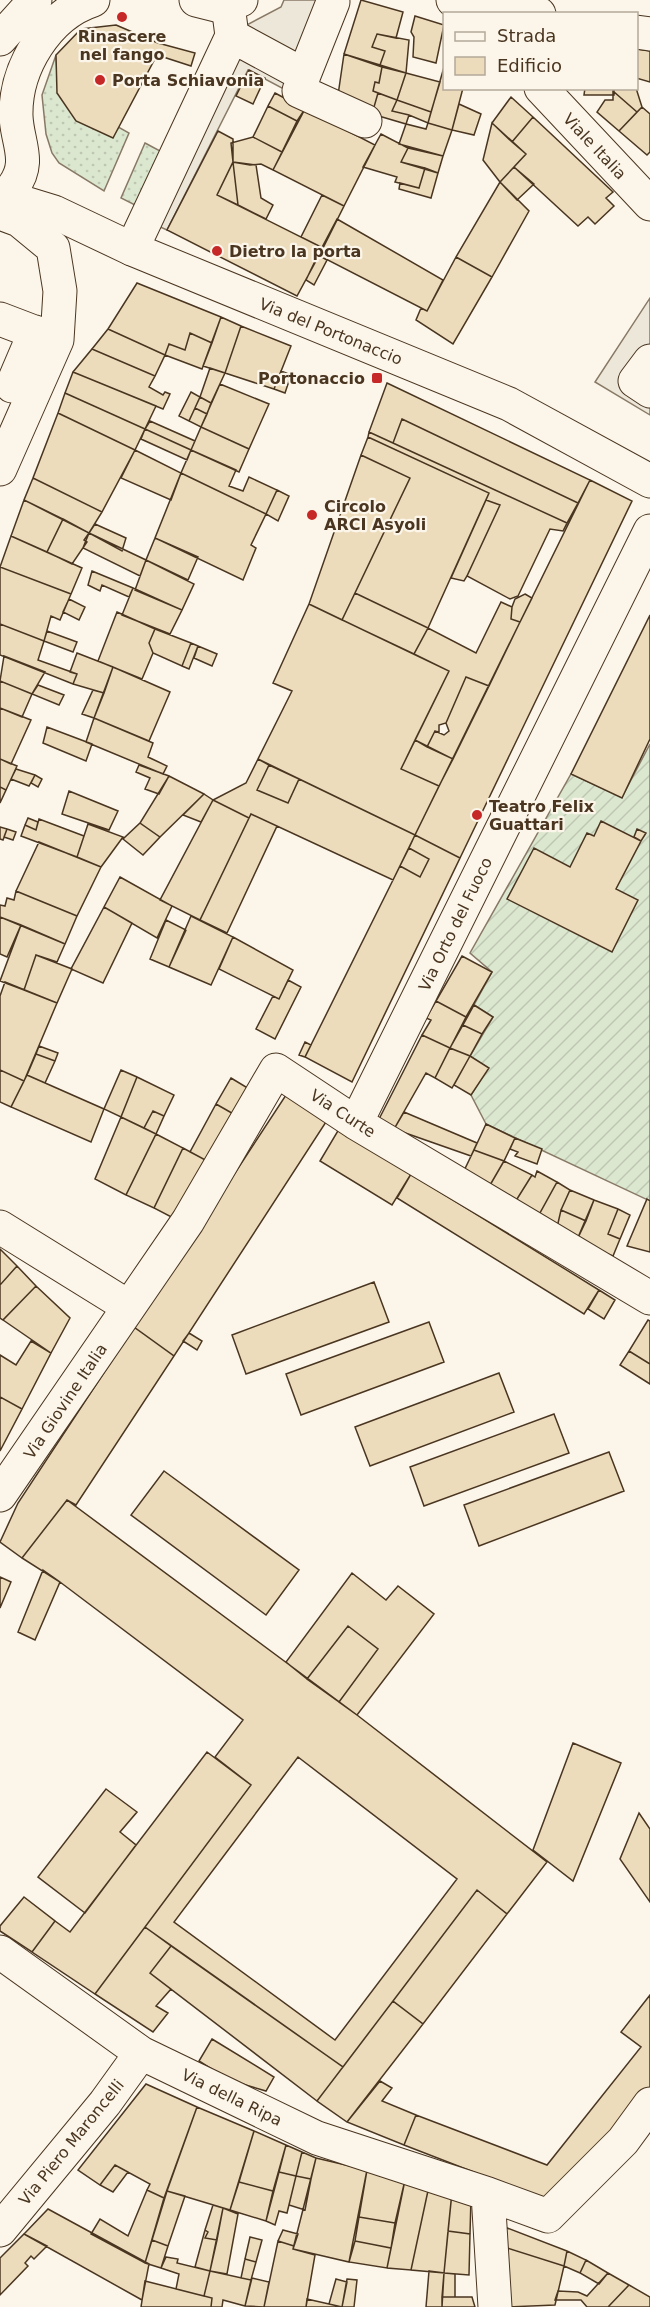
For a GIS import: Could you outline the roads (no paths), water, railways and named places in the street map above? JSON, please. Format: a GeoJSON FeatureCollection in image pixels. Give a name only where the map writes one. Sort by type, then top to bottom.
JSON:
{"type":"FeatureCollection","features":[{"type":"Feature","properties":{"kind":"street"},"geometry":{"type":"LineString","coordinates":[[0,39],[35,0]]}},
{"type":"Feature","properties":{"kind":"street"},"geometry":{"type":"LineString","coordinates":[[0,469],[60,291],[53,248],[2,203],[20,179],[25,155],[16,117],[21,82],[39,41],[58,18],[79,4],[93,0]]}},
{"type":"Feature","properties":{"kind":"street"},"geometry":{"type":"LineString","coordinates":[[453,0],[459,2],[468,12]]}},
{"type":"Feature","properties":{"kind":"street"},"geometry":{"type":"LineString","coordinates":[[470,0],[529,12]]}},
{"type":"Feature","properties":{"kind":"street"},"geometry":{"type":"LineString","coordinates":[[132,249],[232,36],[222,2]]}},
{"type":"Feature","properties":{"kind":"street"},"geometry":{"type":"LineString","coordinates":[[333,2],[299,91],[365,121]]}},
{"type":"Feature","properties":{"kind":"street"},"geometry":{"type":"LineString","coordinates":[[232,36],[304,75]]}},
{"type":"Feature","properties":{"kind":"street","name":"Viale Italia"},"geometry":{"type":"LineString","coordinates":[[543,90],[650,204]]}},
{"type":"Feature","properties":{"kind":"street","name":"Via del Portonaccio"},"geometry":{"type":"LineString","coordinates":[[2,203],[54,212],[132,249],[509,404],[650,481]]}},
{"type":"Feature","properties":{"kind":"street"},"geometry":{"type":"LineString","coordinates":[[0,319],[46,336]]}},
{"type":"Feature","properties":{"kind":"street"},"geometry":{"type":"LineString","coordinates":[[0,415],[46,336]]}},
{"type":"Feature","properties":{"kind":"street"},"geometry":{"type":"LineString","coordinates":[[650,361],[635,381],[650,391]]}},
{"type":"Feature","properties":{"kind":"street","name":"Via Orto del Fuoco"},"geometry":{"type":"LineString","coordinates":[[356,1123],[650,531]]}},
{"type":"Feature","properties":{"kind":"street","name":"Via Curte"},"geometry":{"type":"LineString","coordinates":[[129,1307],[188,1221],[276,1070],[356,1123],[650,1298]]}},
{"type":"Feature","properties":{"kind":"street"},"geometry":{"type":"LineString","coordinates":[[0,1227],[129,1307]]}},
{"type":"Feature","properties":{"kind":"street","name":"Via Giovine Italia"},"geometry":{"type":"LineString","coordinates":[[0,1495],[129,1307]]}},
{"type":"Feature","properties":{"kind":"street","name":"Via della Ripa"},"geometry":{"type":"LineString","coordinates":[[0,1952],[141,2053],[316,2138],[548,2216],[623,2141],[650,2104]]}},
{"type":"Feature","properties":{"kind":"street","name":"Via Piero Maroncelli"},"geometry":{"type":"LineString","coordinates":[[0,2230],[105,2103],[141,2053]]}},
{"type":"Feature","properties":{"kind":"street"},"geometry":{"type":"LineString","coordinates":[[488,2194],[495,2307]]}},
{"type":"Feature","properties":{"kind":"place","name":"Rinascere nel fango"},"geometry":{"type":"Point","coordinates":[122,17]}},
{"type":"Feature","properties":{"kind":"place","name":"Porta Schiavonia"},"geometry":{"type":"Point","coordinates":[100,80]}},
{"type":"Feature","properties":{"kind":"place","name":"Dietro la porta"},"geometry":{"type":"Point","coordinates":[217,251]}},
{"type":"Feature","properties":{"kind":"place","name":"Portonaccio"},"geometry":{"type":"Point","coordinates":[377,378]}},
{"type":"Feature","properties":{"kind":"place","name":"Circolo ARCI Asyoli"},"geometry":{"type":"Point","coordinates":[312,515]}},
{"type":"Feature","properties":{"kind":"place","name":"Teatro Felix Guattari"},"geometry":{"type":"Point","coordinates":[477,815]}}]}
